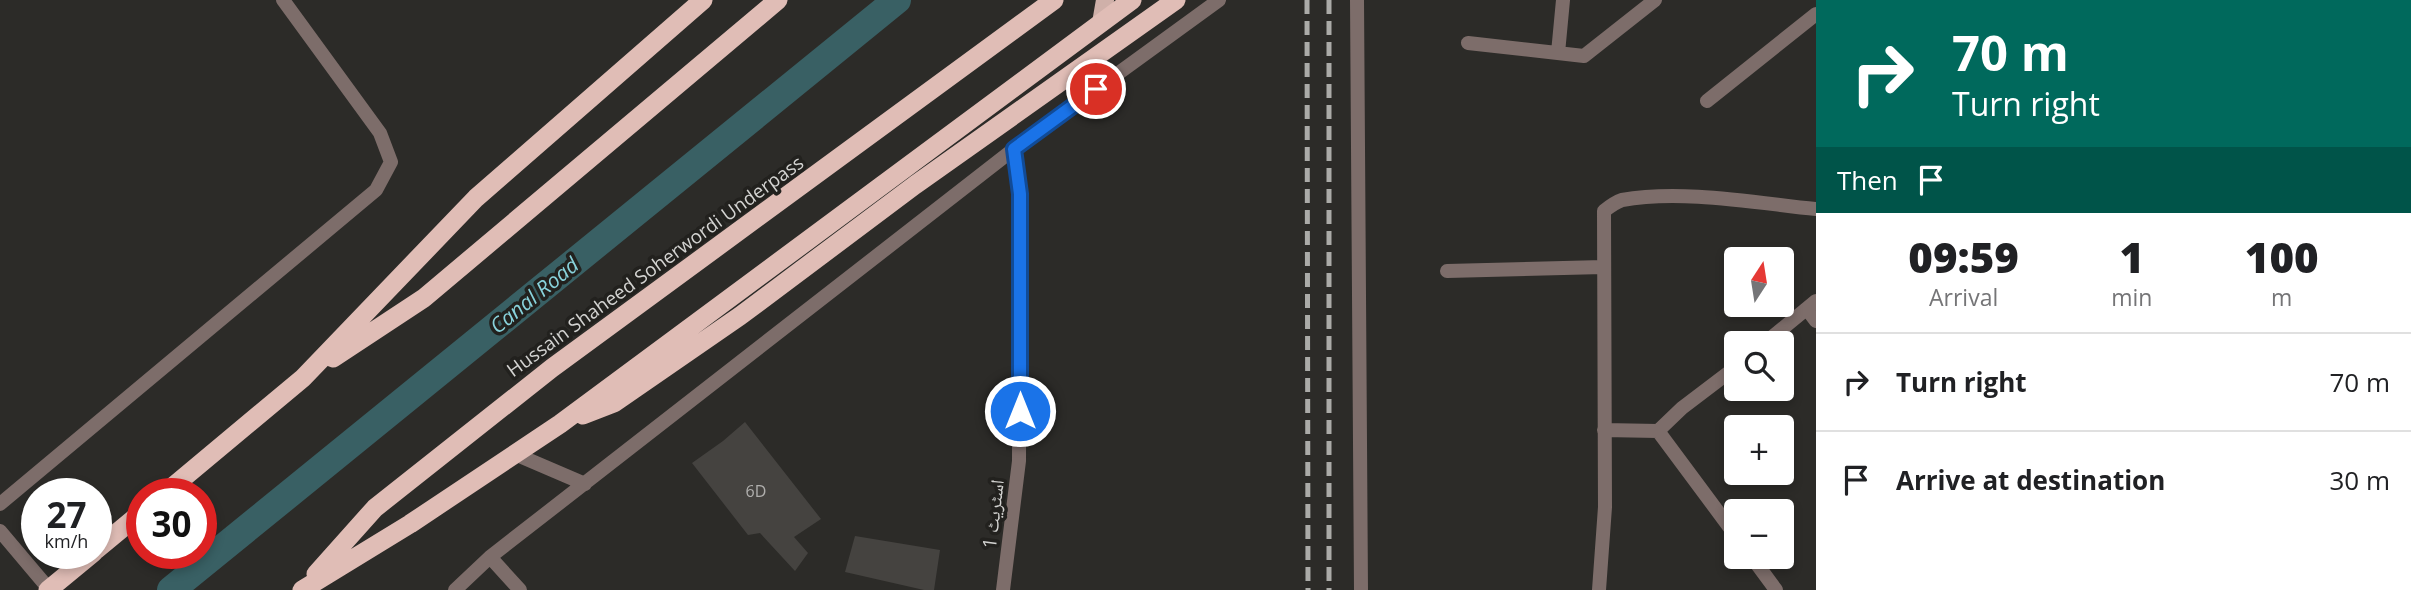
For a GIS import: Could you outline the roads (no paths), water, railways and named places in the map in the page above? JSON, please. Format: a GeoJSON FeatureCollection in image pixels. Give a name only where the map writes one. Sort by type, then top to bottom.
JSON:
{"type":"FeatureCollection","features":[{"type":"Feature","properties":{"kind":"highway"},"geometry":{"type":"LineString","coordinates":[[183,478],[303,378],[476,198],[703,0]]}},
{"type":"Feature","properties":{"kind":"highway"},"geometry":{"type":"LineString","coordinates":[[303,378],[424,298],[778,0]]}},
{"type":"Feature","properties":{"kind":"highway","name":"Hussain Shaheed Soherwordi Underpass"},"geometry":{"type":"LineString","coordinates":[[301,590],[375,508],[552,368],[1054,0]]}},
{"type":"Feature","properties":{"kind":"highway"},"geometry":{"type":"LineString","coordinates":[[301,590],[410,524],[560,424],[1132,0]]}},
{"type":"Feature","properties":{"kind":"highway"},"geometry":{"type":"LineString","coordinates":[[560,424],[614,403],[740,316],[915,185],[1176,0]]}},
{"type":"Feature","properties":{"kind":"highway"},"geometry":{"type":"LineString","coordinates":[[112,537],[126,525]]}},
{"type":"Feature","properties":{"kind":"highway"},"geometry":{"type":"LineString","coordinates":[[49,590],[74,569]]}},
{"type":"Feature","properties":{"kind":"main road"},"geometry":{"type":"LineString","coordinates":[[1101,23],[1105,0]]}},
{"type":"Feature","properties":{"kind":"street"},"geometry":{"type":"LineString","coordinates":[[0,504],[376,190],[391,162],[380,134],[283,0]]}},
{"type":"Feature","properties":{"kind":"street"},"geometry":{"type":"LineString","coordinates":[[454,590],[490,557],[1014,149],[1219,0]]}},
{"type":"Feature","properties":{"kind":"street"},"geometry":{"type":"LineString","coordinates":[[1357,0],[1361,590]]}},
{"type":"Feature","properties":{"kind":"street"},"geometry":{"type":"LineString","coordinates":[[1558,53],[1563,0]]}},
{"type":"Feature","properties":{"kind":"street"},"geometry":{"type":"LineString","coordinates":[[1468,43],[1584,56],[1655,0]]}},
{"type":"Feature","properties":{"kind":"street"},"geometry":{"type":"LineString","coordinates":[[1707,101],[1816,14]]}},
{"type":"Feature","properties":{"kind":"street","name":"اسٹریٹ 1"},"geometry":{"type":"LineString","coordinates":[[1003,590],[1019,461],[1020,194],[1014,149]]}},
{"type":"Feature","properties":{"kind":"street"},"geometry":{"type":"LineString","coordinates":[[1599,590],[1605,507],[1604,211],[1619,201],[1653,197],[1704,198],[1816,209]]}},
{"type":"Feature","properties":{"kind":"street"},"geometry":{"type":"LineString","coordinates":[[1447,271],[1603,267]]}},
{"type":"Feature","properties":{"kind":"street"},"geometry":{"type":"LineString","coordinates":[[1780,331],[1811,305],[1816,321]]}},
{"type":"Feature","properties":{"kind":"street"},"geometry":{"type":"LineString","coordinates":[[1604,430],[1658,431],[1682,408],[1724,376]]}},
{"type":"Feature","properties":{"kind":"street"},"geometry":{"type":"LineString","coordinates":[[1658,431],[1724,520]]}},
{"type":"Feature","properties":{"kind":"street"},"geometry":{"type":"LineString","coordinates":[[515,454],[585,485]]}},
{"type":"Feature","properties":{"kind":"street"},"geometry":{"type":"LineString","coordinates":[[0,531],[49,590]]}},
{"type":"Feature","properties":{"kind":"street"},"geometry":{"type":"LineString","coordinates":[[490,557],[520,590]]}},
{"type":"Feature","properties":{"kind":"street"},"geometry":{"type":"LineString","coordinates":[[1761,569],[1776,590]]}},
{"type":"Feature","properties":{"kind":"waterway","name":"Canal Road"},"geometry":{"type":"LineString","coordinates":[[171,590],[897,0]]}},
{"type":"Feature","properties":{"kind":"railway"},"geometry":{"type":"LineString","coordinates":[[1307,0],[1308,590]]}},
{"type":"Feature","properties":{"kind":"railway"},"geometry":{"type":"LineString","coordinates":[[1329,0],[1329,590]]}}]}
